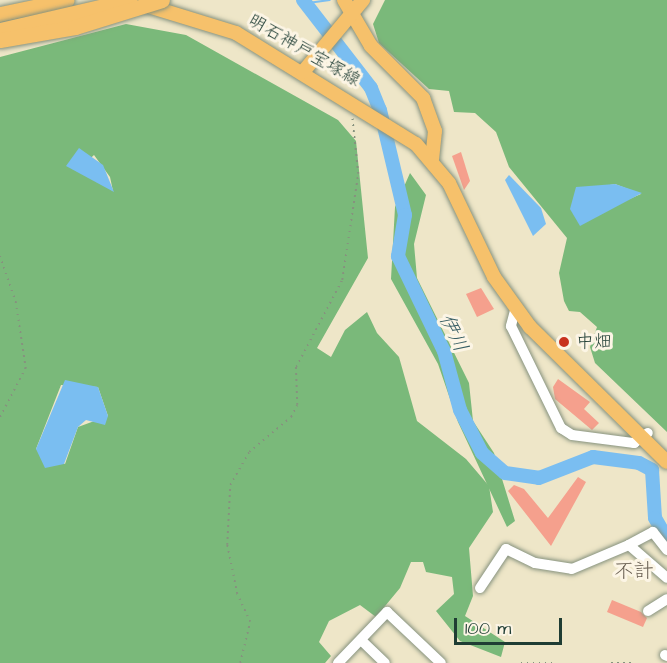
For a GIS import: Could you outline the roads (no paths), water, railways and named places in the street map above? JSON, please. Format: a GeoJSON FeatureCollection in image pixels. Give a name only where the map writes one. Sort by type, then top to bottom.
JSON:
{"type":"FeatureCollection","features":[{"type":"Feature","properties":{"kind":"highway"},"geometry":{"type":"LineString","coordinates":[[0,14],[67,0]]}},
{"type":"Feature","properties":{"kind":"highway"},"geometry":{"type":"LineString","coordinates":[[0,30],[130,0]]}},
{"type":"Feature","properties":{"kind":"highway"},"geometry":{"type":"LineString","coordinates":[[0,40],[75,27],[162,0]]}},
{"type":"Feature","properties":{"kind":"main road","name":"明石神戸宝塚線"},"geometry":{"type":"LineString","coordinates":[[344,0],[371,46],[423,98],[435,131],[432,160]]}},
{"type":"Feature","properties":{"kind":"main road"},"geometry":{"type":"LineString","coordinates":[[303,72],[363,0]]}},
{"type":"Feature","properties":{"kind":"main road","name":"明石神戸宝塚線"},"geometry":{"type":"LineString","coordinates":[[0,24],[91,7],[146,5],[226,27],[393,125],[432,160],[458,200],[494,277],[530,327],[645,435],[667,451]]}},
{"type":"Feature","properties":{"kind":"main road","name":"明石神戸宝塚線"},"geometry":{"type":"LineString","coordinates":[[645,435],[667,462]]}},
{"type":"Feature","properties":{"kind":"street"},"geometry":{"type":"LineString","coordinates":[[516,307],[511,326],[561,428],[592,439],[634,443],[645,435]]}},
{"type":"Feature","properties":{"kind":"street"},"geometry":{"type":"LineString","coordinates":[[480,588],[506,549],[535,563],[572,569],[629,545],[653,532],[667,550]]}},
{"type":"Feature","properties":{"kind":"street"},"geometry":{"type":"LineString","coordinates":[[629,545],[667,578]]}},
{"type":"Feature","properties":{"kind":"street"},"geometry":{"type":"LineString","coordinates":[[648,611],[667,599]]}},
{"type":"Feature","properties":{"kind":"street"},"geometry":{"type":"LineString","coordinates":[[338,663],[387,612],[441,663]]}},
{"type":"Feature","properties":{"kind":"street"},"geometry":{"type":"LineString","coordinates":[[361,640],[385,663]]}},
{"type":"Feature","properties":{"kind":"water"},"geometry":{"type":"Polygon","coordinates":[[[79,148],[103,165],[114,192],[66,166],[79,148]]]}},
{"type":"Feature","properties":{"kind":"water"},"geometry":{"type":"Polygon","coordinates":[[[509,175],[541,208],[546,224],[533,236],[505,180],[509,175]]]}},
{"type":"Feature","properties":{"kind":"water"},"geometry":{"type":"Polygon","coordinates":[[[615,184],[642,193],[580,226],[570,209],[576,187],[615,184]]]}},
{"type":"Feature","properties":{"kind":"water"},"geometry":{"type":"Polygon","coordinates":[[[65,380],[98,387],[108,416],[105,425],[86,420],[78,427],[64,464],[45,468],[36,449],[65,380]]]}},
{"type":"Feature","properties":{"kind":"waterway","name":"伊川"},"geometry":{"type":"LineString","coordinates":[[303,0],[371,88],[380,110],[405,215],[398,256],[444,351],[460,410],[482,453],[505,473],[539,478],[593,457],[639,463],[652,470],[655,518],[667,539]]}},
{"type":"Feature","properties":{"kind":"waterway"},"geometry":{"type":"LineString","coordinates":[[308,3],[330,0]]}},
{"type":"Feature","properties":{"kind":"place","name":"中畑"},"geometry":{"type":"Point","coordinates":[564,342]}},
{"type":"Feature","properties":{"kind":"district","name":"不計"},"geometry":{"type":"Point","coordinates":[634,571]}}]}
